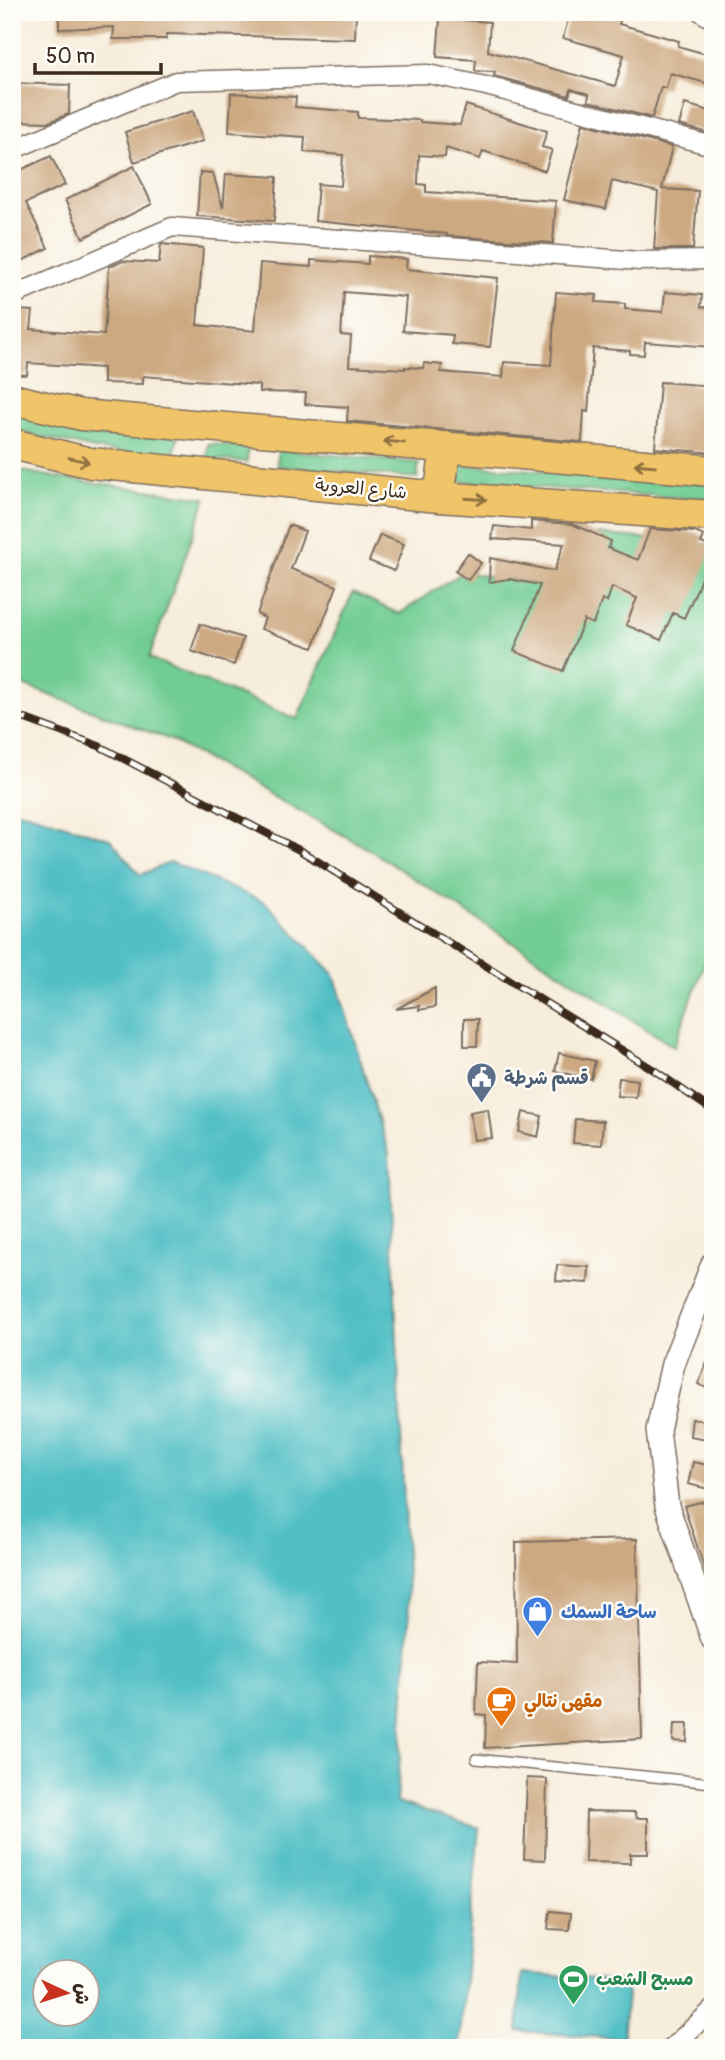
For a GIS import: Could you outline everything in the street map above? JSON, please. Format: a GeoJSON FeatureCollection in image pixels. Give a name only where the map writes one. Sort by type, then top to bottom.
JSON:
{"type":"FeatureCollection","features":[{"type":"Feature","properties":{"kind":"main road"},"geometry":{"type":"LineString","coordinates":[[12,399],[81,415],[713,471]]}},
{"type":"Feature","properties":{"kind":"main road"},"geometry":{"type":"LineString","coordinates":[[192,471],[195,424]]}},
{"type":"Feature","properties":{"kind":"main road","name":"شارع العروبة"},"geometry":{"type":"LineString","coordinates":[[12,444],[91,463],[439,497],[713,516]]}},
{"type":"Feature","properties":{"kind":"main road"},"geometry":{"type":"LineString","coordinates":[[439,497],[446,447]]}},
{"type":"Feature","properties":{"kind":"street"},"geometry":{"type":"LineString","coordinates":[[701,12],[713,20]]}},
{"type":"Feature","properties":{"kind":"street"},"geometry":{"type":"LineString","coordinates":[[12,150],[177,81],[428,74],[486,86],[713,146]]}},
{"type":"Feature","properties":{"kind":"street"},"geometry":{"type":"LineString","coordinates":[[12,296],[172,227],[640,261],[713,260]]}},
{"type":"Feature","properties":{"kind":"street"},"geometry":{"type":"LineString","coordinates":[[713,1264],[673,1364],[658,1430],[667,1506],[713,1639]]}},
{"type":"Feature","properties":{"kind":"street"},"geometry":{"type":"LineString","coordinates":[[671,2048],[713,2009]]}},
{"type":"Feature","properties":{"kind":"lane"},"geometry":{"type":"LineString","coordinates":[[476,1759],[713,1783]]}},
{"type":"Feature","properties":{"kind":"green space"},"geometry":{"type":"Polygon","coordinates":[[[12,411],[178,437],[173,458],[94,449],[12,430],[12,411]]]}},
{"type":"Feature","properties":{"kind":"green space"},"geometry":{"type":"Polygon","coordinates":[[[208,444],[248,447],[247,462],[207,459],[208,444]]]}},
{"type":"Feature","properties":{"kind":"green space"},"geometry":{"type":"Polygon","coordinates":[[[278,450],[419,463],[417,478],[277,466],[278,450]]]}},
{"type":"Feature","properties":{"kind":"green space"},"geometry":{"type":"Polygon","coordinates":[[[454,464],[713,484],[713,500],[453,481],[454,464]]]}},
{"type":"Feature","properties":{"kind":"green space"},"geometry":{"type":"Polygon","coordinates":[[[12,469],[206,498],[149,658],[297,719],[353,592],[399,614],[463,572],[543,585],[598,534],[713,545],[713,940],[674,1047],[367,848],[171,740],[12,681],[12,469]]]}},
{"type":"Feature","properties":{"kind":"water"},"geometry":{"type":"Polygon","coordinates":[[[12,810],[110,839],[140,875],[171,862],[265,902],[334,974],[389,1154],[409,1620],[397,1802],[479,1828],[459,2048],[12,2048],[12,810]]]}},
{"type":"Feature","properties":{"kind":"water","name":"مسبح الشعب"},"geometry":{"type":"Polygon","coordinates":[[[522,1973],[628,1982],[623,2039],[518,2031],[522,1973]]]}},
{"type":"Feature","properties":{"kind":"building"},"geometry":{"type":"Polygon","coordinates":[[[59,12],[356,12],[355,39],[166,34],[166,39],[113,39],[114,27],[59,29],[59,12]]]}},
{"type":"Feature","properties":{"kind":"building"},"geometry":{"type":"Polygon","coordinates":[[[445,12],[457,12],[463,20],[490,22],[488,51],[615,86],[624,55],[563,38],[570,12],[623,12],[619,24],[679,41],[678,46],[713,56],[713,85],[670,73],[666,88],[661,87],[652,118],[588,101],[589,94],[571,89],[569,96],[494,76],[495,72],[475,71],[476,60],[437,57],[440,19],[445,12]]]}},
{"type":"Feature","properties":{"kind":"building"},"geometry":{"type":"Polygon","coordinates":[[[12,83],[70,85],[69,114],[49,122],[12,121],[12,83]]]}},
{"type":"Feature","properties":{"kind":"building"},"geometry":{"type":"Polygon","coordinates":[[[231,93],[296,97],[295,107],[358,112],[358,118],[420,120],[460,125],[466,105],[547,131],[542,147],[552,150],[545,171],[483,151],[480,159],[446,148],[445,157],[419,155],[418,184],[426,185],[426,192],[556,201],[553,243],[447,236],[315,221],[318,184],[341,186],[343,155],[304,152],[305,137],[229,132],[231,93]]]}},
{"type":"Feature","properties":{"kind":"building"},"geometry":{"type":"Polygon","coordinates":[[[685,104],[713,112],[713,134],[679,125],[685,104]]]}},
{"type":"Feature","properties":{"kind":"building"},"geometry":{"type":"Polygon","coordinates":[[[193,111],[203,141],[134,162],[125,132],[193,111]]]}},
{"type":"Feature","properties":{"kind":"building"},"geometry":{"type":"Polygon","coordinates":[[[583,123],[672,147],[662,189],[698,191],[693,249],[654,249],[658,192],[612,181],[606,209],[564,200],[583,123]]]}},
{"type":"Feature","properties":{"kind":"building"},"geometry":{"type":"Polygon","coordinates":[[[51,156],[65,185],[26,203],[48,248],[12,266],[12,174],[51,156]]]}},
{"type":"Feature","properties":{"kind":"building"},"geometry":{"type":"Polygon","coordinates":[[[134,166],[152,204],[83,238],[65,200],[134,166]]]}},
{"type":"Feature","properties":{"kind":"building"},"geometry":{"type":"Polygon","coordinates":[[[200,172],[213,173],[223,208],[226,174],[277,177],[274,221],[197,216],[200,172]]]}},
{"type":"Feature","properties":{"kind":"building"},"geometry":{"type":"Polygon","coordinates":[[[161,244],[203,248],[197,325],[255,331],[260,263],[311,267],[311,260],[368,264],[368,256],[407,259],[406,269],[498,278],[490,347],[452,344],[453,335],[403,331],[406,297],[344,292],[341,335],[351,336],[349,366],[405,369],[423,368],[424,363],[442,365],[441,372],[503,377],[504,362],[551,365],[556,292],[597,295],[596,302],[625,304],[625,309],[663,312],[665,292],[702,295],[701,307],[713,308],[713,347],[645,342],[644,355],[593,348],[588,412],[584,411],[582,442],[347,421],[348,407],[305,404],[306,393],[259,392],[259,385],[143,376],[143,384],[103,383],[103,368],[28,363],[27,375],[12,374],[12,317],[18,318],[18,310],[33,311],[31,329],[104,335],[109,267],[123,261],[159,263],[161,244]]]}},
{"type":"Feature","properties":{"kind":"building"},"geometry":{"type":"Polygon","coordinates":[[[660,382],[713,386],[713,453],[655,448],[660,382]]]}},
{"type":"Feature","properties":{"kind":"building"},"geometry":{"type":"Polygon","coordinates":[[[531,521],[572,524],[611,541],[608,548],[638,560],[650,529],[695,532],[704,536],[701,543],[712,547],[684,618],[673,613],[661,640],[626,625],[637,598],[612,587],[607,602],[602,600],[593,624],[584,620],[563,671],[514,651],[540,585],[509,579],[489,582],[490,558],[554,571],[564,544],[492,539],[494,526],[531,530],[531,521]]]}},
{"type":"Feature","properties":{"kind":"building"},"geometry":{"type":"Polygon","coordinates":[[[289,525],[305,531],[291,569],[337,586],[313,648],[261,629],[265,618],[257,614],[289,525]]]}},
{"type":"Feature","properties":{"kind":"building"},"geometry":{"type":"Polygon","coordinates":[[[380,535],[404,544],[394,571],[369,561],[380,535]]]}},
{"type":"Feature","properties":{"kind":"building"},"geometry":{"type":"Polygon","coordinates":[[[468,553],[481,563],[468,580],[455,571],[468,553]]]}},
{"type":"Feature","properties":{"kind":"building"},"geometry":{"type":"Polygon","coordinates":[[[200,624],[243,638],[234,665],[191,651],[200,624]]]}},
{"type":"Feature","properties":{"kind":"building"},"geometry":{"type":"Polygon","coordinates":[[[435,988],[435,1007],[419,1010],[419,1006],[396,1009],[435,988]]]}},
{"type":"Feature","properties":{"kind":"building"},"geometry":{"type":"Polygon","coordinates":[[[464,1019],[478,1019],[477,1046],[464,1046],[464,1019]]]}},
{"type":"Feature","properties":{"kind":"building"},"geometry":{"type":"Polygon","coordinates":[[[559,1053],[595,1061],[591,1079],[555,1071],[559,1053]]]}},
{"type":"Feature","properties":{"kind":"building"},"geometry":{"type":"Polygon","coordinates":[[[619,1078],[638,1080],[636,1097],[617,1096],[619,1078]]]}},
{"type":"Feature","properties":{"kind":"building"},"geometry":{"type":"Polygon","coordinates":[[[488,1109],[492,1138],[474,1140],[470,1112],[488,1109]]]}},
{"type":"Feature","properties":{"kind":"building"},"geometry":{"type":"Polygon","coordinates":[[[523,1112],[542,1116],[538,1137],[519,1132],[523,1112]]]}},
{"type":"Feature","properties":{"kind":"building"},"geometry":{"type":"Polygon","coordinates":[[[575,1119],[603,1121],[601,1145],[573,1143],[575,1119]]]}},
{"type":"Feature","properties":{"kind":"building"},"geometry":{"type":"Polygon","coordinates":[[[557,1265],[589,1267],[588,1283],[556,1281],[557,1265]]]}},
{"type":"Feature","properties":{"kind":"building"},"geometry":{"type":"Polygon","coordinates":[[[713,1349],[713,1391],[698,1384],[713,1349]]]}},
{"type":"Feature","properties":{"kind":"building"},"geometry":{"type":"Polygon","coordinates":[[[692,1419],[713,1422],[713,1440],[690,1436],[692,1419]]]}},
{"type":"Feature","properties":{"kind":"building"},"geometry":{"type":"Polygon","coordinates":[[[693,1462],[713,1466],[713,1490],[688,1484],[693,1462]]]}},
{"type":"Feature","properties":{"kind":"building"},"geometry":{"type":"Polygon","coordinates":[[[713,1499],[713,1595],[684,1506],[713,1499]]]}},
{"type":"Feature","properties":{"kind":"building"},"geometry":{"type":"Polygon","coordinates":[[[637,1539],[642,1739],[485,1748],[486,1715],[476,1714],[478,1662],[517,1664],[516,1542],[637,1539]]]}},
{"type":"Feature","properties":{"kind":"building"},"geometry":{"type":"Polygon","coordinates":[[[674,1724],[688,1724],[687,1742],[673,1741],[674,1724]]]}},
{"type":"Feature","properties":{"kind":"building"},"geometry":{"type":"Polygon","coordinates":[[[527,1778],[547,1779],[545,1860],[524,1859],[527,1778]]]}},
{"type":"Feature","properties":{"kind":"building"},"geometry":{"type":"Polygon","coordinates":[[[586,1811],[635,1812],[637,1818],[648,1818],[648,1854],[630,1854],[630,1863],[585,1862],[586,1811]]]}},
{"type":"Feature","properties":{"kind":"building"},"geometry":{"type":"Polygon","coordinates":[[[550,1911],[571,1913],[569,1930],[548,1929],[550,1911]]]}},
{"type":"Feature","properties":{"kind":"railway"},"geometry":{"type":"LineString","coordinates":[[12,714],[99,746],[301,851],[654,1070],[713,1111]]}},
{"type":"Feature","properties":{"kind":"place","name":"قسم شرطة"},"geometry":{"type":"Point","coordinates":[481,1105]}},
{"type":"Feature","properties":{"kind":"place","name":"ساحة السمك"},"geometry":{"type":"Point","coordinates":[538,1639]}},
{"type":"Feature","properties":{"kind":"place","name":"مقهى نتالي"},"geometry":{"type":"Point","coordinates":[501,1728]}},
{"type":"Feature","properties":{"kind":"place","name":"مسبح الشعب"},"geometry":{"type":"Point","coordinates":[573,2006]}}]}
